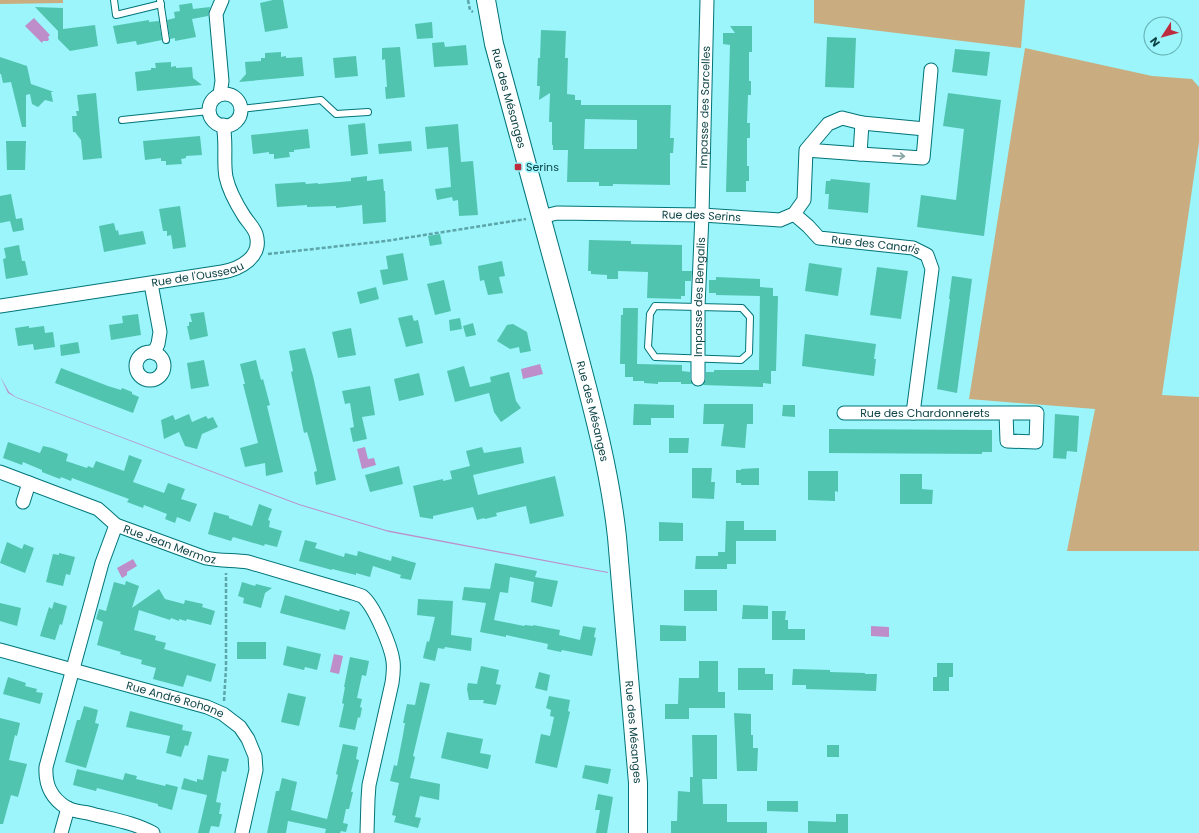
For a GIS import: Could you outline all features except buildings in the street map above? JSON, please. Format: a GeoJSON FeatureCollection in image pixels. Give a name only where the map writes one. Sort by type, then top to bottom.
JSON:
{"type":"FeatureCollection","features":[{"type":"Feature","properties":{"kind":"main road","name":"Rue des Mésanges"},"geometry":{"type":"LineString","coordinates":[[486,0],[494,44],[594,414],[608,477],[614,510],[638,776],[638,833]]}},
{"type":"Feature","properties":{"kind":"street"},"geometry":{"type":"LineString","coordinates":[[220,94],[222,81],[216,14],[222,0]]}},
{"type":"Feature","properties":{"kind":"street","name":"Impasse des Sarcelles"},"geometry":{"type":"LineString","coordinates":[[702,215],[707,0]]}},
{"type":"Feature","properties":{"kind":"street"},"geometry":{"type":"LineString","coordinates":[[806,150],[922,158],[931,70]]}},
{"type":"Feature","properties":{"kind":"street"},"geometry":{"type":"LineString","coordinates":[[225,93],[234,96],[240,104],[241,109],[239,118],[236,122],[228,126],[218,124],[213,120],[209,111],[212,100],[220,94],[225,93]]}},
{"type":"Feature","properties":{"kind":"street"},"geometry":{"type":"LineString","coordinates":[[794,214],[804,200],[806,150],[828,124],[842,118],[862,123],[925,129]]}},
{"type":"Feature","properties":{"kind":"street"},"geometry":{"type":"LineString","coordinates":[[860,154],[862,123]]}},
{"type":"Feature","properties":{"kind":"street","name":"Rue de l'Ousseau"},"geometry":{"type":"LineString","coordinates":[[0,306],[151,284],[233,270],[244,264],[251,257],[257,244],[256,234],[238,207],[226,177],[225,135],[223,125]]}},
{"type":"Feature","properties":{"kind":"street","name":"Rue des Serins"},"geometry":{"type":"LineString","coordinates":[[541,217],[563,213],[702,215],[780,220],[794,214]]}},
{"type":"Feature","properties":{"kind":"street","name":"Rue des Canaris"},"geometry":{"type":"LineString","coordinates":[[794,214],[819,238],[913,248],[927,255],[932,269],[913,413]]}},
{"type":"Feature","properties":{"kind":"street","name":"Impasse des Bengalis"},"geometry":{"type":"LineString","coordinates":[[698,379],[698,307],[702,215]]}},
{"type":"Feature","properties":{"kind":"street"},"geometry":{"type":"LineString","coordinates":[[151,284],[160,332],[158,344],[154,353]]}},
{"type":"Feature","properties":{"kind":"street","name":"Rue des Chardonnerets"},"geometry":{"type":"LineString","coordinates":[[844,413],[1006,413]]}},
{"type":"Feature","properties":{"kind":"street"},"geometry":{"type":"LineString","coordinates":[[0,472],[98,509],[116,525]]}},
{"type":"Feature","properties":{"kind":"street"},"geometry":{"type":"LineString","coordinates":[[22,502],[29,483]]}},
{"type":"Feature","properties":{"kind":"street","name":"Rue Jean Mermoz"},"geometry":{"type":"LineString","coordinates":[[153,833],[137,825],[68,808],[55,798],[48,789],[46,778],[46,767],[102,563],[116,525],[206,558],[248,562],[353,593],[362,596],[374,610],[389,647],[393,661],[393,674],[370,785],[367,833]]}},
{"type":"Feature","properties":{"kind":"street","name":"Rue André Rohane"},"geometry":{"type":"LineString","coordinates":[[0,650],[207,707],[223,714],[240,727],[248,739],[254,756],[256,770],[242,833]]}},
{"type":"Feature","properties":{"kind":"street"},"geometry":{"type":"LineString","coordinates":[[62,833],[68,808]]}},
{"type":"Feature","properties":{"kind":"lane"},"geometry":{"type":"LineString","coordinates":[[114,0],[116,15],[160,2],[166,40]]}},
{"type":"Feature","properties":{"kind":"lane"},"geometry":{"type":"LineString","coordinates":[[241,109],[321,100],[336,114],[368,112]]}},
{"type":"Feature","properties":{"kind":"lane"},"geometry":{"type":"LineString","coordinates":[[122,120],[209,111]]}},
{"type":"Feature","properties":{"kind":"lane"},"geometry":{"type":"LineString","coordinates":[[655,306],[742,308],[750,317],[749,353],[741,360],[698,358],[655,357],[648,347],[650,314],[655,306]]}},
{"type":"Feature","properties":{"kind":"path"},"geometry":{"type":"LineString","coordinates":[[251,257],[386,241],[541,217]]}},
{"type":"Feature","properties":{"kind":"path"},"geometry":{"type":"LineString","coordinates":[[223,714],[226,668],[226,561]]}},
{"type":"Feature","properties":{"kind":"shaded area"},"geometry":{"type":"Polygon","coordinates":[[[0,0],[63,0],[63,3],[0,4],[0,0]]]}},
{"type":"Feature","properties":{"kind":"shaded area"},"geometry":{"type":"Polygon","coordinates":[[[814,0],[1025,0],[1021,48],[814,23],[814,0]]]}},
{"type":"Feature","properties":{"kind":"shaded area"},"geometry":{"type":"Polygon","coordinates":[[[34,18],[50,35],[48,37],[48,41],[43,41],[42,43],[25,26],[34,18]]]}},
{"type":"Feature","properties":{"kind":"shaded area"},"geometry":{"type":"Polygon","coordinates":[[[1025,48],[1152,76],[1192,79],[1199,87],[1199,142],[1162,395],[1199,397],[1199,551],[1067,551],[1095,409],[969,399],[1025,48]]]}},
{"type":"Feature","properties":{"kind":"shaded area"},"geometry":{"type":"Polygon","coordinates":[[[540,364],[543,374],[523,379],[521,369],[540,364]]]}},
{"type":"Feature","properties":{"kind":"shaded area"},"geometry":{"type":"Polygon","coordinates":[[[0,376],[9,392],[16,397],[299,504],[386,530],[608,573],[389,532],[299,505],[17,398],[8,393],[0,376]]]}},
{"type":"Feature","properties":{"kind":"shaded area"},"geometry":{"type":"Polygon","coordinates":[[[365,447],[368,459],[374,458],[376,465],[362,469],[357,449],[365,447]]]}},
{"type":"Feature","properties":{"kind":"shaded area"},"geometry":{"type":"Polygon","coordinates":[[[133,559],[137,566],[127,572],[127,575],[122,578],[117,568],[133,559]]]}},
{"type":"Feature","properties":{"kind":"shaded area"},"geometry":{"type":"Polygon","coordinates":[[[871,626],[889,627],[889,637],[871,636],[871,626]]]}},
{"type":"Feature","properties":{"kind":"shaded area"},"geometry":{"type":"Polygon","coordinates":[[[334,654],[343,656],[339,674],[330,672],[334,654]]]}},
{"type":"Feature","properties":{"kind":"place","name":"Serins"},"geometry":{"type":"Point","coordinates":[518,167]}}]}
